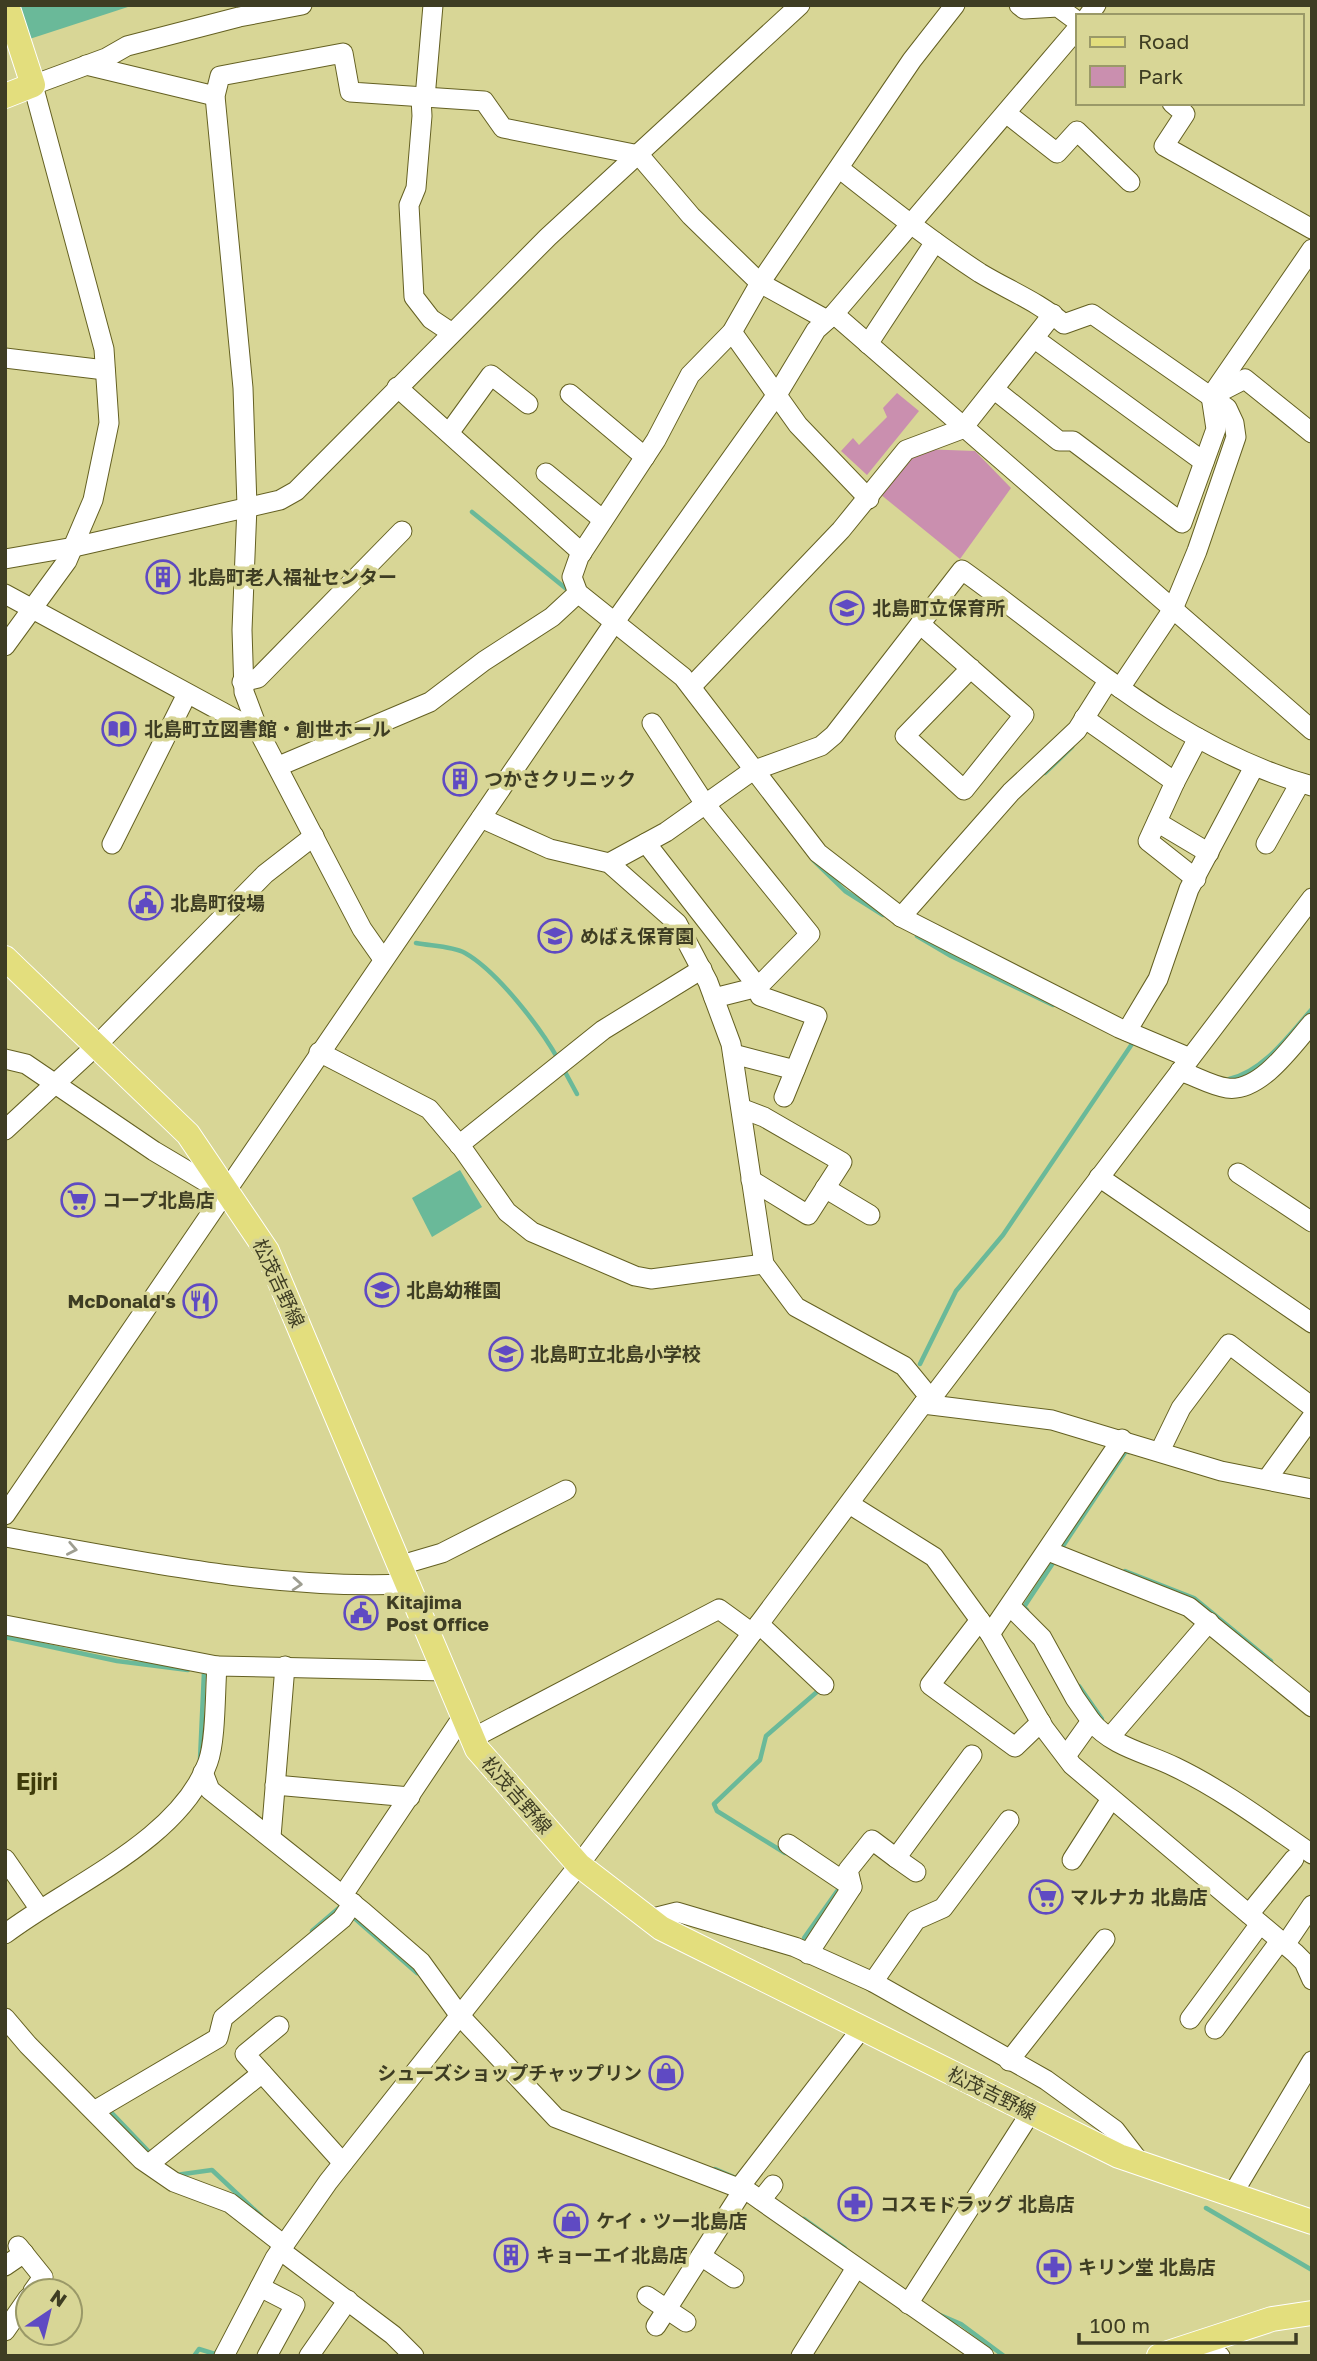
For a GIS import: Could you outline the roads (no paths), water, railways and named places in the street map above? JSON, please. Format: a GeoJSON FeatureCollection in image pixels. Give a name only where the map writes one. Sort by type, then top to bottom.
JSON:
{"type":"FeatureCollection","features":[{"type":"Feature","properties":{"kind":"main road"},"geometry":{"type":"LineString","coordinates":[[5,96],[32,79],[8,5]]}},
{"type":"Feature","properties":{"kind":"main road","name":"松茂吉野線"},"geometry":{"type":"LineString","coordinates":[[9,968],[97,1045],[188,1134],[268,1251],[473,1738],[486,1759],[579,1866],[661,1928],[1031,2112],[1143,2166],[1312,2222]]}},
{"type":"Feature","properties":{"kind":"main road"},"geometry":{"type":"LineString","coordinates":[[1159,2356],[1272,2319],[1312,2313]]}},
{"type":"Feature","properties":{"kind":"street"},"geometry":{"type":"LineString","coordinates":[[5,646],[33,611],[74,547],[93,500],[109,423],[104,349],[75,232],[32,79],[86,65],[127,46],[239,17],[302,5]]}},
{"type":"Feature","properties":{"kind":"street"},"geometry":{"type":"LineString","coordinates":[[433,5],[416,188],[409,205],[414,298],[431,319],[452,333]]}},
{"type":"Feature","properties":{"kind":"street"},"geometry":{"type":"LineString","coordinates":[[5,559],[74,547],[280,500],[296,491],[548,237],[800,5]]}},
{"type":"Feature","properties":{"kind":"street"},"geometry":{"type":"LineString","coordinates":[[955,5],[912,60],[760,283],[732,332],[690,375],[645,457],[582,553],[572,578],[578,593],[692,687],[752,771],[818,853],[901,917],[1127,1031],[1228,1089],[1252,1083],[1277,1064],[1312,1023]]}},
{"type":"Feature","properties":{"kind":"street"},"geometry":{"type":"LineString","coordinates":[[1019,5],[1024,9],[1058,7],[1076,20]]}},
{"type":"Feature","properties":{"kind":"street"},"geometry":{"type":"LineString","coordinates":[[5,1515],[614,623],[778,393],[816,331],[831,317],[1076,30]]}},
{"type":"Feature","properties":{"kind":"street"},"geometry":{"type":"LineString","coordinates":[[383,959],[362,929],[259,732],[242,682],[247,506],[242,374],[215,96],[220,76],[342,53],[350,92],[484,101],[503,128],[639,155],[691,216],[760,283],[831,317],[868,344],[962,429],[1312,730]]}},
{"type":"Feature","properties":{"kind":"street"},"geometry":{"type":"LineString","coordinates":[[86,65],[215,96]]}},
{"type":"Feature","properties":{"kind":"street"},"geometry":{"type":"LineString","coordinates":[[1174,105],[1185,114],[1164,146],[1312,229]]}},
{"type":"Feature","properties":{"kind":"street"},"geometry":{"type":"LineString","coordinates":[[1006,113],[1057,153],[1077,131],[1130,182]]}},
{"type":"Feature","properties":{"kind":"street"},"geometry":{"type":"LineString","coordinates":[[840,169],[910,225],[983,274],[1053,314],[1064,324],[1092,314],[1227,408],[1234,423],[1236,437],[1197,551],[1173,609],[1114,684],[1089,722],[901,917]]}},
{"type":"Feature","properties":{"kind":"street"},"geometry":{"type":"LineString","coordinates":[[868,344],[935,242]]}},
{"type":"Feature","properties":{"kind":"street"},"geometry":{"type":"LineString","coordinates":[[995,390],[1059,441],[1073,441],[1182,523],[1216,429],[1212,396],[1312,249]]}},
{"type":"Feature","properties":{"kind":"street"},"geometry":{"type":"LineString","coordinates":[[692,687],[869,499],[906,450],[962,429],[1053,314]]}},
{"type":"Feature","properties":{"kind":"street"},"geometry":{"type":"LineString","coordinates":[[732,332],[778,393],[798,425],[869,499]]}},
{"type":"Feature","properties":{"kind":"street"},"geometry":{"type":"LineString","coordinates":[[1035,339],[1205,462]]}},
{"type":"Feature","properties":{"kind":"street"},"geometry":{"type":"LineString","coordinates":[[5,358],[105,370]]}},
{"type":"Feature","properties":{"kind":"street"},"geometry":{"type":"LineString","coordinates":[[449,433],[491,375],[528,404]]}},
{"type":"Feature","properties":{"kind":"street"},"geometry":{"type":"LineString","coordinates":[[1212,396],[1245,379],[1310,426]]}},
{"type":"Feature","properties":{"kind":"street"},"geometry":{"type":"LineString","coordinates":[[397,387],[582,553]]}},
{"type":"Feature","properties":{"kind":"street"},"geometry":{"type":"LineString","coordinates":[[570,394],[645,457]]}},
{"type":"Feature","properties":{"kind":"street"},"geometry":{"type":"LineString","coordinates":[[545,472],[603,520]]}},
{"type":"Feature","properties":{"kind":"street"},"geometry":{"type":"LineString","coordinates":[[242,682],[258,678],[401,531]]}},
{"type":"Feature","properties":{"kind":"street"},"geometry":{"type":"LineString","coordinates":[[609,863],[646,843],[752,771],[821,746],[834,735],[962,570],[1114,684],[1198,737],[1254,766],[1306,784],[1266,844]]}},
{"type":"Feature","properties":{"kind":"street"},"geometry":{"type":"LineString","coordinates":[[279,766],[430,702],[484,661],[552,617],[578,593]]}},
{"type":"Feature","properties":{"kind":"street"},"geometry":{"type":"LineString","coordinates":[[5,594],[259,732]]}},
{"type":"Feature","properties":{"kind":"street"},"geometry":{"type":"LineString","coordinates":[[920,624],[971,668],[1024,715],[964,790],[905,736],[971,668]]}},
{"type":"Feature","properties":{"kind":"street"},"geometry":{"type":"LineString","coordinates":[[112,844],[187,694]]}},
{"type":"Feature","properties":{"kind":"street"},"geometry":{"type":"LineString","coordinates":[[1089,722],[1175,782]]}},
{"type":"Feature","properties":{"kind":"street"},"geometry":{"type":"LineString","coordinates":[[652,723],[705,804],[810,934],[758,987],[714,998]]}},
{"type":"Feature","properties":{"kind":"street"},"geometry":{"type":"LineString","coordinates":[[1196,879],[1148,841],[1198,737]]}},
{"type":"Feature","properties":{"kind":"street"},"geometry":{"type":"LineString","coordinates":[[1127,1031],[1158,979],[1189,889],[1254,766]]}},
{"type":"Feature","properties":{"kind":"street"},"geometry":{"type":"LineString","coordinates":[[481,818],[550,849],[609,863],[677,923],[702,969],[733,1054],[764,1264],[796,1307],[904,1366],[927,1402],[1052,1420],[1221,1471],[1310,1485]]}},
{"type":"Feature","properties":{"kind":"street"},"geometry":{"type":"LineString","coordinates":[[1157,822],[1209,853]]}},
{"type":"Feature","properties":{"kind":"street"},"geometry":{"type":"LineString","coordinates":[[5,1130],[97,1045],[265,874],[314,836]]}},
{"type":"Feature","properties":{"kind":"street"},"geometry":{"type":"LineString","coordinates":[[646,843],[758,987],[760,996],[817,1017],[784,1097]]}},
{"type":"Feature","properties":{"kind":"street"},"geometry":{"type":"LineString","coordinates":[[224,2356],[282,2247],[343,2163],[579,1866],[927,1402],[1312,898]]}},
{"type":"Feature","properties":{"kind":"street"},"geometry":{"type":"LineString","coordinates":[[459,1145],[603,1030],[702,969]]}},
{"type":"Feature","properties":{"kind":"street"},"geometry":{"type":"LineString","coordinates":[[319,1052],[429,1109],[508,1212],[532,1232],[635,1276],[650,1279],[764,1264]]}},
{"type":"Feature","properties":{"kind":"street"},"geometry":{"type":"LineString","coordinates":[[733,1054],[795,1070]]}},
{"type":"Feature","properties":{"kind":"street"},"geometry":{"type":"LineString","coordinates":[[5,1059],[26,1064],[196,1178],[225,1190]]}},
{"type":"Feature","properties":{"kind":"street"},"geometry":{"type":"LineString","coordinates":[[743,1110],[764,1117],[842,1162],[808,1216],[751,1180]]}},
{"type":"Feature","properties":{"kind":"street"},"geometry":{"type":"LineString","coordinates":[[1238,1173],[1312,1222]]}},
{"type":"Feature","properties":{"kind":"street"},"geometry":{"type":"LineString","coordinates":[[1100,1177],[1312,1323]]}},
{"type":"Feature","properties":{"kind":"street"},"geometry":{"type":"LineString","coordinates":[[825,1188],[870,1216]]}},
{"type":"Feature","properties":{"kind":"street"},"geometry":{"type":"LineString","coordinates":[[1160,1451],[1181,1408],[1229,1344],[1312,1407]]}},
{"type":"Feature","properties":{"kind":"street"},"geometry":{"type":"LineString","coordinates":[[1267,1479],[1312,1417]]}},
{"type":"Feature","properties":{"kind":"street"},"geometry":{"type":"LineString","coordinates":[[1041,1722],[1015,1747],[930,1685],[985,1627],[1010,1606],[1122,1439]]}},
{"type":"Feature","properties":{"kind":"street"},"geometry":{"type":"LineString","coordinates":[[5,1536],[142,1562],[276,1582],[354,1586],[405,1574],[566,1490]]}},
{"type":"Feature","properties":{"kind":"street"},"geometry":{"type":"LineString","coordinates":[[851,1505],[934,1558],[985,1627],[1041,1722],[1066,1756],[1111,1799],[1304,1962],[1312,1980]]}},
{"type":"Feature","properties":{"kind":"street"},"geometry":{"type":"LineString","coordinates":[[1048,1551],[1189,1607],[1312,1707]]}},
{"type":"Feature","properties":{"kind":"street"},"geometry":{"type":"LineString","coordinates":[[1010,1606],[1042,1638],[1091,1721],[1110,1737],[1140,1755],[1175,1767],[1303,1857],[1254,1919],[1209,2026],[1312,1905]]}},
{"type":"Feature","properties":{"kind":"street"},"geometry":{"type":"LineString","coordinates":[[473,1738],[719,1609],[756,1629],[824,1685]]}},
{"type":"Feature","properties":{"kind":"street"},"geometry":{"type":"LineString","coordinates":[[1110,1737],[1209,1622]]}},
{"type":"Feature","properties":{"kind":"street"},"geometry":{"type":"LineString","coordinates":[[5,1625],[217,1666],[285,1665],[445,1671]]}},
{"type":"Feature","properties":{"kind":"street"},"geometry":{"type":"LineString","coordinates":[[271,1837],[285,1665]]}},
{"type":"Feature","properties":{"kind":"street"},"geometry":{"type":"LineString","coordinates":[[5,1934],[39,1908],[150,1839],[176,1811],[208,1761],[217,1666]]}},
{"type":"Feature","properties":{"kind":"street"},"geometry":{"type":"LineString","coordinates":[[94,2111],[218,2038],[223,2018],[346,1906],[410,1797],[463,1716]]}},
{"type":"Feature","properties":{"kind":"street"},"geometry":{"type":"LineString","coordinates":[[1066,1756],[1091,1721]]}},
{"type":"Feature","properties":{"kind":"street"},"geometry":{"type":"LineString","coordinates":[[896,1857],[972,1755]]}},
{"type":"Feature","properties":{"kind":"street"},"geometry":{"type":"LineString","coordinates":[[203,1772],[210,1790],[271,1837],[346,1906],[421,1962],[460,2016],[556,2118],[767,2193],[856,2268],[912,2296],[947,2329],[984,2356]]}},
{"type":"Feature","properties":{"kind":"street"},"geometry":{"type":"LineString","coordinates":[[275,1785],[410,1797]]}},
{"type":"Feature","properties":{"kind":"street"},"geometry":{"type":"LineString","coordinates":[[1072,1860],[1111,1799]]}},
{"type":"Feature","properties":{"kind":"street"},"geometry":{"type":"LineString","coordinates":[[873,1982],[916,1920],[943,1908],[1009,1820]]}},
{"type":"Feature","properties":{"kind":"street"},"geometry":{"type":"LineString","coordinates":[[808,1954],[852,1887],[848,1870],[872,1840],[916,1872]]}},
{"type":"Feature","properties":{"kind":"street"},"geometry":{"type":"LineString","coordinates":[[788,1844],[852,1887]]}},
{"type":"Feature","properties":{"kind":"street"},"geometry":{"type":"LineString","coordinates":[[5,1858],[39,1908]]}},
{"type":"Feature","properties":{"kind":"street"},"geometry":{"type":"LineString","coordinates":[[649,1919],[677,1912],[795,1947],[873,1982],[1045,2080],[1115,2130],[1143,2166]]}},
{"type":"Feature","properties":{"kind":"street"},"geometry":{"type":"LineString","coordinates":[[1009,2061],[1105,1939]]}},
{"type":"Feature","properties":{"kind":"street"},"geometry":{"type":"LineString","coordinates":[[5,2018],[149,2164],[174,2182],[230,2203],[414,2356]]}},
{"type":"Feature","properties":{"kind":"street"},"geometry":{"type":"LineString","coordinates":[[279,2026],[245,2054],[343,2163]]}},
{"type":"Feature","properties":{"kind":"street"},"geometry":{"type":"LineString","coordinates":[[661,2318],[744,2185],[862,2028]]}},
{"type":"Feature","properties":{"kind":"street"},"geometry":{"type":"LineString","coordinates":[[1232,2195],[1312,2060]]}},
{"type":"Feature","properties":{"kind":"street"},"geometry":{"type":"LineString","coordinates":[[149,2164],[262,2073]]}},
{"type":"Feature","properties":{"kind":"street"},"geometry":{"type":"LineString","coordinates":[[912,2296],[1031,2112]]}},
{"type":"Feature","properties":{"kind":"street"},"geometry":{"type":"LineString","coordinates":[[5,2266],[21,2250],[43,2277]]}},
{"type":"Feature","properties":{"kind":"street"},"geometry":{"type":"LineString","coordinates":[[701,2256],[734,2278]]}},
{"type":"Feature","properties":{"kind":"street"},"geometry":{"type":"LineString","coordinates":[[801,2356],[856,2268]]}},
{"type":"Feature","properties":{"kind":"street"},"geometry":{"type":"LineString","coordinates":[[260,2287],[295,2305],[267,2356]]}},
{"type":"Feature","properties":{"kind":"street"},"geometry":{"type":"LineString","coordinates":[[647,2296],[661,2318],[685,2322]]}},
{"type":"Feature","properties":{"kind":"street"},"geometry":{"type":"LineString","coordinates":[[309,2356],[348,2300]]}},
{"type":"Feature","properties":{"kind":"street"},"geometry":{"type":"LineString","coordinates":[[947,2329],[950,2309]]}},
{"type":"Feature","properties":{"kind":"street"},"geometry":{"type":"LineString","coordinates":[[1192,2345],[1220,2356]]}},
{"type":"Feature","properties":{"kind":"waterway"},"geometry":{"type":"LineString","coordinates":[[472,512],[569,591]]}},
{"type":"Feature","properties":{"kind":"waterway"},"geometry":{"type":"LineString","coordinates":[[1045,773],[1072,747]]}},
{"type":"Feature","properties":{"kind":"waterway"},"geometry":{"type":"LineString","coordinates":[[813,860],[845,891],[883,915]]}},
{"type":"Feature","properties":{"kind":"waterway"},"geometry":{"type":"LineString","coordinates":[[917,936],[951,956],[1053,1005]]}},
{"type":"Feature","properties":{"kind":"waterway"},"geometry":{"type":"LineString","coordinates":[[416,943],[454,949],[477,961],[517,1001],[558,1059]]}},
{"type":"Feature","properties":{"kind":"waterway"},"geometry":{"type":"LineString","coordinates":[[1229,1079],[1253,1069],[1264,1060],[1312,1009]]}},
{"type":"Feature","properties":{"kind":"waterway"},"geometry":{"type":"LineString","coordinates":[[920,1364],[956,1291],[1003,1235],[1134,1041]]}},
{"type":"Feature","properties":{"kind":"waterway"},"geometry":{"type":"LineString","coordinates":[[564,1070],[577,1094]]}},
{"type":"Feature","properties":{"kind":"waterway"},"geometry":{"type":"LineString","coordinates":[[1061,1549],[1126,1451],[1129,1452]]}},
{"type":"Feature","properties":{"kind":"waterway"},"geometry":{"type":"LineString","coordinates":[[1027,1610],[1024,1607],[1055,1560]]}},
{"type":"Feature","properties":{"kind":"waterway"},"geometry":{"type":"LineString","coordinates":[[1125,1571],[1194,1598],[1271,1661]]}},
{"type":"Feature","properties":{"kind":"waterway"},"geometry":{"type":"LineString","coordinates":[[5,1637],[117,1661],[188,1670]]}},
{"type":"Feature","properties":{"kind":"waterway"},"geometry":{"type":"LineString","coordinates":[[200,1759],[204,1672]]}},
{"type":"Feature","properties":{"kind":"waterway"},"geometry":{"type":"LineString","coordinates":[[1079,1686],[1102,1719]]}},
{"type":"Feature","properties":{"kind":"waterway"},"geometry":{"type":"LineString","coordinates":[[785,1853],[717,1811],[714,1804],[760,1760],[766,1736],[818,1691]]}},
{"type":"Feature","properties":{"kind":"waterway"},"geometry":{"type":"LineString","coordinates":[[804,1938],[840,1887],[837,1886]]}},
{"type":"Feature","properties":{"kind":"waterway"},"geometry":{"type":"LineString","coordinates":[[312,1931],[340,1907]]}},
{"type":"Feature","properties":{"kind":"waterway"},"geometry":{"type":"LineString","coordinates":[[352,1916],[417,1973]]}},
{"type":"Feature","properties":{"kind":"waterway"},"geometry":{"type":"LineString","coordinates":[[108,2109],[153,2156]]}},
{"type":"Feature","properties":{"kind":"waterway"},"geometry":{"type":"LineString","coordinates":[[715,2169],[736,2178]]}},
{"type":"Feature","properties":{"kind":"waterway"},"geometry":{"type":"LineString","coordinates":[[176,2175],[212,2170],[261,2216]]}},
{"type":"Feature","properties":{"kind":"waterway"},"geometry":{"type":"LineString","coordinates":[[1206,2208],[1312,2270]]}},
{"type":"Feature","properties":{"kind":"waterway"},"geometry":{"type":"LineString","coordinates":[[804,2219],[845,2248]]}},
{"type":"Feature","properties":{"kind":"waterway"},"geometry":{"type":"LineString","coordinates":[[940,2315],[961,2324],[1004,2356]]}},
{"type":"Feature","properties":{"kind":"waterway"},"geometry":{"type":"LineString","coordinates":[[194,2356],[199,2349],[215,2354],[218,2350]]}},
{"type":"Feature","properties":{"kind":"place","name":"北島町老人福祉センター"},"geometry":{"type":"Point","coordinates":[163,577]}},
{"type":"Feature","properties":{"kind":"place","name":"北島町立保育所"},"geometry":{"type":"Point","coordinates":[847,608]}},
{"type":"Feature","properties":{"kind":"place","name":"北島町立図書館・創世ホール"},"geometry":{"type":"Point","coordinates":[119,729]}},
{"type":"Feature","properties":{"kind":"place","name":"つかさクリニック"},"geometry":{"type":"Point","coordinates":[460,779]}},
{"type":"Feature","properties":{"kind":"place","name":"北島町役場"},"geometry":{"type":"Point","coordinates":[146,903]}},
{"type":"Feature","properties":{"kind":"place","name":"めばえ保育園"},"geometry":{"type":"Point","coordinates":[555,936]}},
{"type":"Feature","properties":{"kind":"place","name":"コープ北島店"},"geometry":{"type":"Point","coordinates":[78,1200]}},
{"type":"Feature","properties":{"kind":"place","name":"北島幼稚園"},"geometry":{"type":"Point","coordinates":[382,1290]}},
{"type":"Feature","properties":{"kind":"place","name":"McDonald's"},"geometry":{"type":"Point","coordinates":[200,1301]}},
{"type":"Feature","properties":{"kind":"place","name":"北島町立北島小学校"},"geometry":{"type":"Point","coordinates":[506,1354]}},
{"type":"Feature","properties":{"kind":"place","name":"Kitajima Post Office"},"geometry":{"type":"Point","coordinates":[361,1613]}},
{"type":"Feature","properties":{"kind":"place","name":"マルナカ 北島店"},"geometry":{"type":"Point","coordinates":[1046,1897]}},
{"type":"Feature","properties":{"kind":"place","name":"シューズショップチャップリン"},"geometry":{"type":"Point","coordinates":[666,2073]}},
{"type":"Feature","properties":{"kind":"place","name":"コスモドラッグ 北島店"},"geometry":{"type":"Point","coordinates":[855,2204]}},
{"type":"Feature","properties":{"kind":"place","name":"ケイ・ツー北島店"},"geometry":{"type":"Point","coordinates":[571,2221]}},
{"type":"Feature","properties":{"kind":"place","name":"キョーエイ北島店"},"geometry":{"type":"Point","coordinates":[511,2255]}},
{"type":"Feature","properties":{"kind":"place","name":"キリン堂 北島店"},"geometry":{"type":"Point","coordinates":[1054,2267]}},
{"type":"Feature","properties":{"kind":"district","name":"Ejiri"},"geometry":{"type":"Point","coordinates":[37,1782]}}]}
